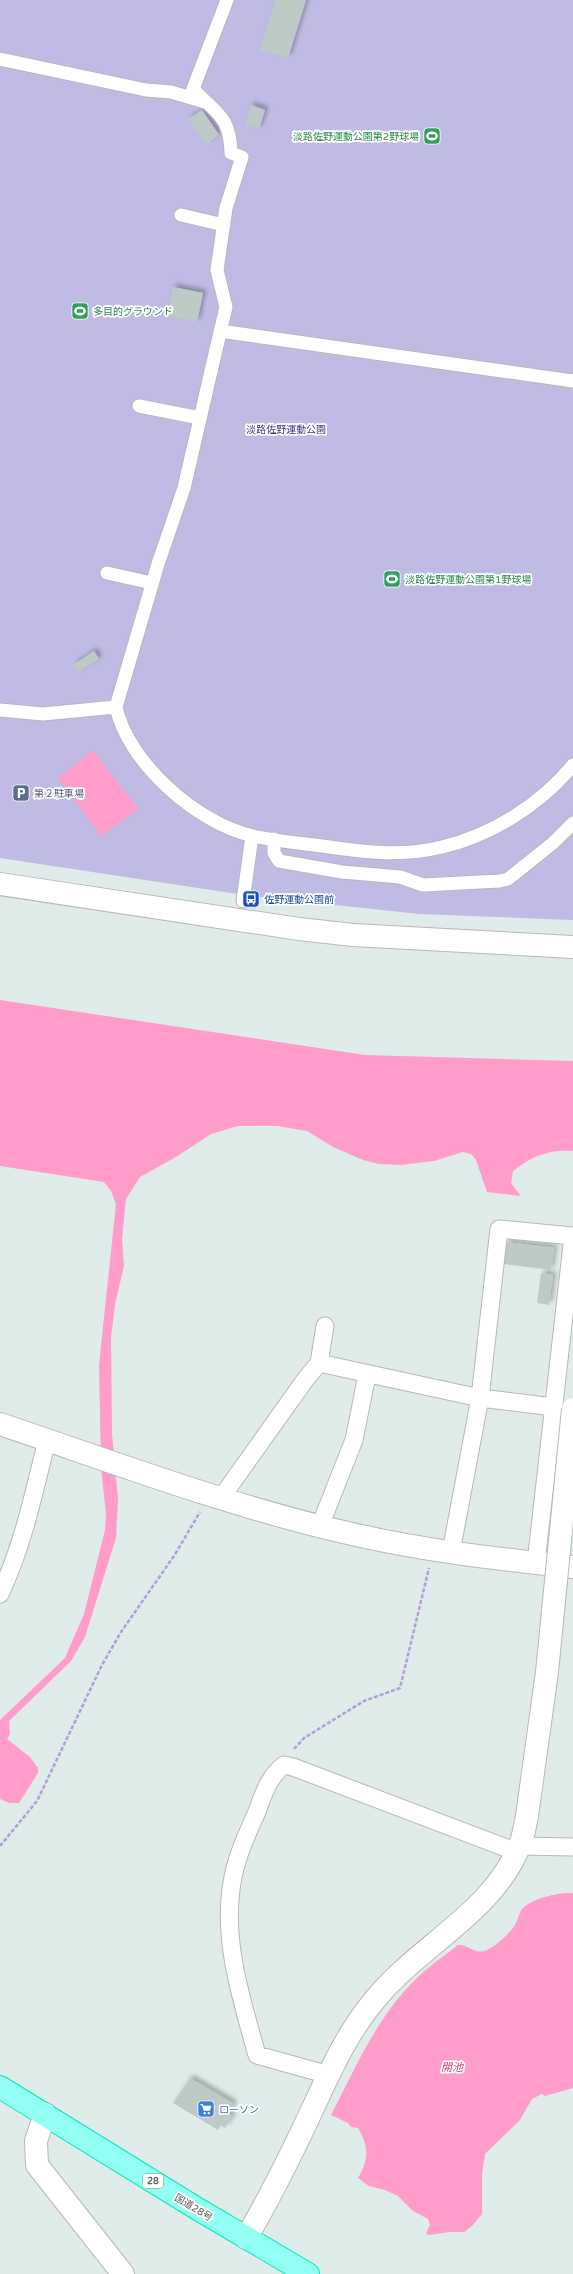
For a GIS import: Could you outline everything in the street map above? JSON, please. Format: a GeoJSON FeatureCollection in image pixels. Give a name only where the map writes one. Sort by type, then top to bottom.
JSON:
{"type":"FeatureCollection","features":[{"type":"Feature","properties":{"kind":"highway","name":"国道28号"},"geometry":{"type":"LineString","coordinates":[[0,2086],[246,2238],[308,2274]]}},
{"type":"Feature","properties":{"kind":"street"},"geometry":{"type":"LineString","coordinates":[[227,0],[193,89],[222,117],[228,127],[231,153],[242,157],[226,208],[217,270],[226,307],[184,488],[152,584],[116,707],[119,721],[137,752],[167,788],[190,807],[208,817],[252,836],[365,853],[400,853],[440,848],[471,838],[502,823],[538,799],[562,778],[573,765]]}},
{"type":"Feature","properties":{"kind":"street"},"geometry":{"type":"LineString","coordinates":[[0,59],[146,90],[171,92],[205,102]]}},
{"type":"Feature","properties":{"kind":"street"},"geometry":{"type":"LineString","coordinates":[[181,215],[224,225]]}},
{"type":"Feature","properties":{"kind":"street"},"geometry":{"type":"LineString","coordinates":[[220,332],[573,381]]}},
{"type":"Feature","properties":{"kind":"street"},"geometry":{"type":"LineString","coordinates":[[139,406],[200,418]]}},
{"type":"Feature","properties":{"kind":"street"},"geometry":{"type":"LineString","coordinates":[[108,573],[152,584]]}},
{"type":"Feature","properties":{"kind":"street"},"geometry":{"type":"LineString","coordinates":[[0,710],[43,714],[71,713],[116,707]]}},
{"type":"Feature","properties":{"kind":"street"},"geometry":{"type":"LineString","coordinates":[[274,840],[274,853],[279,861],[342,872],[400,877],[423,885],[492,882],[508,879],[553,843],[573,823]]}},
{"type":"Feature","properties":{"kind":"street"},"geometry":{"type":"LineString","coordinates":[[243,901],[252,836]]}},
{"type":"Feature","properties":{"kind":"street"},"geometry":{"type":"LineString","coordinates":[[0,884],[346,934],[573,947]]}},
{"type":"Feature","properties":{"kind":"street"},"geometry":{"type":"LineString","coordinates":[[246,2238],[272,2194],[349,2036],[378,1996],[412,1961],[488,1896],[502,1878],[518,1849],[527,1816],[548,1672],[564,1408],[562,1346],[573,1236],[499,1229],[480,1398],[443,1551]]}},
{"type":"Feature","properties":{"kind":"street"},"geometry":{"type":"LineString","coordinates":[[216,1496],[319,1363],[325,1326]]}},
{"type":"Feature","properties":{"kind":"street"},"geometry":{"type":"LineString","coordinates":[[319,1363],[367,1375],[480,1398],[564,1408]]}},
{"type":"Feature","properties":{"kind":"street"},"geometry":{"type":"LineString","coordinates":[[320,1526],[354,1440],[367,1375]]}},
{"type":"Feature","properties":{"kind":"street"},"geometry":{"type":"LineString","coordinates":[[536,1563],[564,1408]]}},
{"type":"Feature","properties":{"kind":"street"},"geometry":{"type":"LineString","coordinates":[[0,1424],[216,1496],[320,1526],[443,1551],[573,1567]]}},
{"type":"Feature","properties":{"kind":"street"},"geometry":{"type":"LineString","coordinates":[[0,1594],[10,1569],[36,1486],[47,1440]]}},
{"type":"Feature","properties":{"kind":"street"},"geometry":{"type":"LineString","coordinates":[[329,2075],[257,2055],[234,1970],[231,1901],[233,1875],[271,1777],[284,1765],[294,1767],[518,1849],[573,1847]]}},
{"type":"Feature","properties":{"kind":"street"},"geometry":{"type":"LineString","coordinates":[[45,2114],[36,2141],[37,2165],[123,2274]]}},
{"type":"Feature","properties":{"kind":"path"},"geometry":{"type":"LineString","coordinates":[[0,1846],[37,1800],[102,1665],[121,1632],[216,1496]]}},
{"type":"Feature","properties":{"kind":"path"},"geometry":{"type":"LineString","coordinates":[[284,1765],[304,1738],[364,1701],[400,1688],[425,1580],[443,1551]]}},
{"type":"Feature","properties":{"kind":"green space","name":"淡路佐野運動公園"},"geometry":{"type":"Polygon","coordinates":[[[0,0],[573,0],[573,920],[419,914],[251,896],[0,858],[0,0]]]}},
{"type":"Feature","properties":{"kind":"water"},"geometry":{"type":"Polygon","coordinates":[[[93,750],[138,809],[101,836],[58,778],[93,750]]]}},
{"type":"Feature","properties":{"kind":"water"},"geometry":{"type":"Polygon","coordinates":[[[0,1000],[365,1055],[573,1061],[573,1151],[548,1152],[527,1161],[513,1171],[511,1183],[521,1196],[487,1192],[476,1160],[471,1154],[463,1152],[434,1161],[400,1165],[379,1164],[363,1160],[333,1147],[307,1131],[278,1126],[238,1126],[211,1134],[176,1157],[140,1177],[126,1199],[122,1239],[124,1266],[115,1304],[111,1338],[112,1434],[118,1500],[116,1538],[85,1637],[71,1661],[9,1721],[10,1734],[7,1739],[30,1757],[38,1768],[38,1773],[19,1803],[9,1803],[0,1799],[0,1720],[65,1658],[84,1614],[105,1530],[106,1514],[101,1468],[99,1365],[116,1204],[111,1191],[104,1182],[0,1166],[0,1000]]]}},
{"type":"Feature","properties":{"kind":"water","name":"開池"},"geometry":{"type":"Polygon","coordinates":[[[573,1893],[573,2088],[545,2096],[542,2094],[532,2099],[520,2120],[485,2154],[482,2174],[482,2214],[472,2226],[464,2232],[449,2232],[429,2235],[426,2233],[430,2225],[428,2219],[413,2211],[398,2196],[385,2190],[369,2186],[358,2178],[366,2159],[366,2147],[362,2135],[358,2128],[351,2127],[348,2123],[331,2115],[377,2028],[400,1996],[418,1977],[458,1945],[462,1945],[480,1952],[492,1947],[506,1936],[513,1928],[520,1912],[527,1904],[554,1895],[573,1893]]]}},
{"type":"Feature","properties":{"kind":"building"},"geometry":{"type":"Polygon","coordinates":[[[275,0],[306,0],[288,58],[259,50],[275,0]]]}},
{"type":"Feature","properties":{"kind":"building"},"geometry":{"type":"Polygon","coordinates":[[[251,105],[265,110],[259,129],[245,124],[251,105]]]}},
{"type":"Feature","properties":{"kind":"building"},"geometry":{"type":"Polygon","coordinates":[[[202,110],[219,135],[206,144],[188,119],[202,110]]]}},
{"type":"Feature","properties":{"kind":"building"},"geometry":{"type":"Polygon","coordinates":[[[173,287],[203,293],[197,322],[167,316],[173,287]]]}},
{"type":"Feature","properties":{"kind":"building"},"geometry":{"type":"Polygon","coordinates":[[[94,651],[99,659],[78,672],[73,665],[94,651]]]}},
{"type":"Feature","properties":{"kind":"building"},"geometry":{"type":"Polygon","coordinates":[[[506,1242],[554,1248],[551,1270],[504,1264],[506,1242]]]}},
{"type":"Feature","properties":{"kind":"building"},"geometry":{"type":"Polygon","coordinates":[[[541,1273],[553,1275],[549,1305],[537,1303],[541,1273]]]}},
{"type":"Feature","properties":{"kind":"building","name":"ローソン"},"geometry":{"type":"Polygon","coordinates":[[[190,2078],[234,2104],[228,2114],[233,2116],[225,2128],[221,2125],[218,2130],[173,2103],[190,2078]]]}},
{"type":"Feature","properties":{"kind":"place","name":"淡路佐野運動公園第2野球場"},"geometry":{"type":"Point","coordinates":[432,136]}},
{"type":"Feature","properties":{"kind":"place","name":"多目的グラウンド"},"geometry":{"type":"Point","coordinates":[80,311]}},
{"type":"Feature","properties":{"kind":"place","name":"淡路佐野運動公園第1野球場"},"geometry":{"type":"Point","coordinates":[392,579]}},
{"type":"Feature","properties":{"kind":"place","name":"第２駐車場"},"geometry":{"type":"Point","coordinates":[21,793]}},
{"type":"Feature","properties":{"kind":"place","name":"佐野運動公園前"},"geometry":{"type":"Point","coordinates":[251,899]}},
{"type":"Feature","properties":{"kind":"place","name":"ローソン"},"geometry":{"type":"Point","coordinates":[206,2109]}}]}
